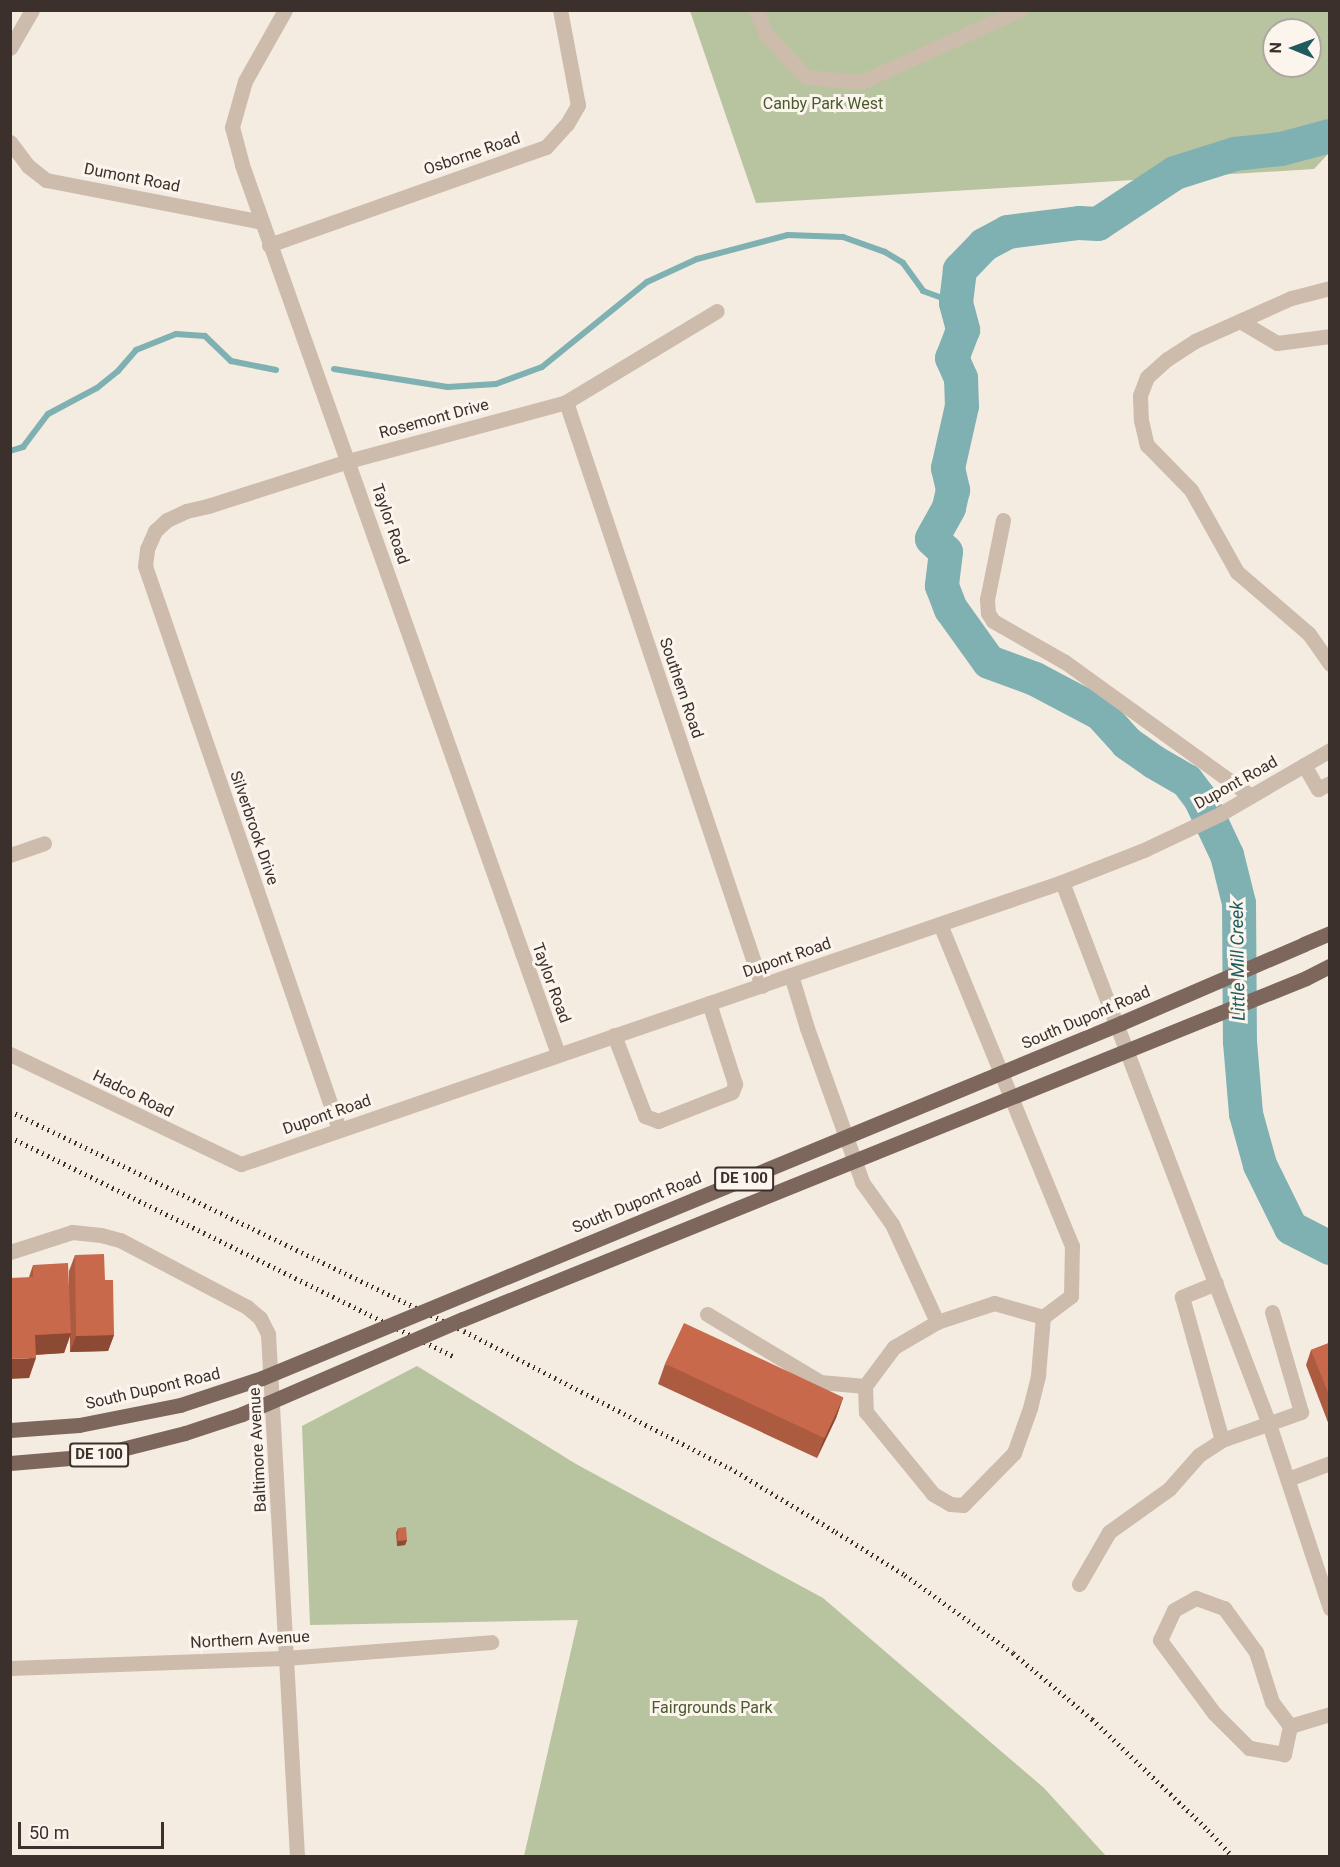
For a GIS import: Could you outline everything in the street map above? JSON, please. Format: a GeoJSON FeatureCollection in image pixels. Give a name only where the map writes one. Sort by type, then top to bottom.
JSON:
{"type":"FeatureCollection","features":[{"type":"Feature","properties":{"kind":"main road","name":"South Dupont Road"},"geometry":{"type":"LineString","coordinates":[[10,1430],[80,1425],[180,1405],[262,1378],[1110,1028],[1329,933]]}},
{"type":"Feature","properties":{"kind":"main road","name":"DE 100"},"geometry":{"type":"LineString","coordinates":[[10,1462],[94,1456],[185,1433],[242,1414],[463,1318],[1306,978],[1329,966]]}},
{"type":"Feature","properties":{"kind":"street"},"geometry":{"type":"LineString","coordinates":[[10,48],[32,10]]}},
{"type":"Feature","properties":{"kind":"street","name":"Taylor Road"},"geometry":{"type":"LineString","coordinates":[[285,10],[245,81],[232,127],[269,245],[558,1054]]}},
{"type":"Feature","properties":{"kind":"street","name":"Osborne Road"},"geometry":{"type":"LineString","coordinates":[[269,245],[546,147],[567,124],[578,105],[560,10]]}},
{"type":"Feature","properties":{"kind":"street"},"geometry":{"type":"LineString","coordinates":[[756,10],[766,34],[807,77],[861,82],[1020,10]]}},
{"type":"Feature","properties":{"kind":"street","name":"Dumont Road"},"geometry":{"type":"LineString","coordinates":[[10,142],[28,166],[46,180],[262,222]]}},
{"type":"Feature","properties":{"kind":"street"},"geometry":{"type":"LineString","coordinates":[[1329,288],[1291,298],[1195,341],[1167,359],[1147,377],[1140,395],[1141,420],[1148,445],[1171,466],[1191,490],[1236,572],[1309,634],[1329,664]]}},
{"type":"Feature","properties":{"kind":"street","name":"Rosemont Drive"},"geometry":{"type":"LineString","coordinates":[[152,538],[155,531],[167,520],[186,511],[348,461],[566,402],[717,311]]}},
{"type":"Feature","properties":{"kind":"street"},"geometry":{"type":"LineString","coordinates":[[1240,321],[1277,343],[1329,336]]}},
{"type":"Feature","properties":{"kind":"street","name":"Southern Road"},"geometry":{"type":"LineString","coordinates":[[566,402],[762,986]]}},
{"type":"Feature","properties":{"kind":"street"},"geometry":{"type":"LineString","coordinates":[[1003,520],[987,599],[988,613],[993,621],[1065,662],[1251,796]]}},
{"type":"Feature","properties":{"kind":"street","name":"Silverbrook Drive"},"geometry":{"type":"LineString","coordinates":[[152,538],[147,549],[145,566],[339,1129]]}},
{"type":"Feature","properties":{"kind":"street","name":"Dupont Road"},"geometry":{"type":"LineString","coordinates":[[241,1164],[558,1054],[941,926],[1062,882],[1220,814],[1329,750]]}},
{"type":"Feature","properties":{"kind":"street"},"geometry":{"type":"LineString","coordinates":[[1304,765],[1318,789],[1329,783]]}},
{"type":"Feature","properties":{"kind":"street"},"geometry":{"type":"LineString","coordinates":[[10,855],[44,843]]}},
{"type":"Feature","properties":{"kind":"street"},"geometry":{"type":"LineString","coordinates":[[1062,882],[1269,1424],[1329,1608]]}},
{"type":"Feature","properties":{"kind":"street"},"geometry":{"type":"LineString","coordinates":[[941,926],[1072,1246],[1071,1296],[1043,1317],[1038,1375],[1030,1408],[1014,1453],[963,1504],[950,1504],[933,1494],[866,1412],[865,1386],[894,1347],[937,1322],[994,1303],[1043,1317]]}},
{"type":"Feature","properties":{"kind":"street"},"geometry":{"type":"LineString","coordinates":[[791,975],[807,1028],[862,1182],[892,1224],[937,1322]]}},
{"type":"Feature","properties":{"kind":"street"},"geometry":{"type":"LineString","coordinates":[[614,1035],[645,1116],[658,1121],[732,1092],[735,1084],[709,1004]]}},
{"type":"Feature","properties":{"kind":"street","name":"Hadco Road"},"geometry":{"type":"LineString","coordinates":[[10,1054],[241,1164]]}},
{"type":"Feature","properties":{"kind":"street","name":"Baltimore Avenue"},"geometry":{"type":"LineString","coordinates":[[10,1252],[72,1232],[101,1234],[120,1240],[247,1307],[260,1318],[268,1334],[271,1352],[297,1857]]}},
{"type":"Feature","properties":{"kind":"street"},"geometry":{"type":"LineString","coordinates":[[1216,1283],[1182,1297],[1222,1440]]}},
{"type":"Feature","properties":{"kind":"street"},"geometry":{"type":"LineString","coordinates":[[1079,1584],[1109,1532],[1169,1489],[1199,1455],[1222,1440],[1301,1412],[1272,1312]]}},
{"type":"Feature","properties":{"kind":"street"},"geometry":{"type":"LineString","coordinates":[[707,1314],[820,1382],[865,1386]]}},
{"type":"Feature","properties":{"kind":"street"},"geometry":{"type":"LineString","coordinates":[[1288,1479],[1329,1464]]}},
{"type":"Feature","properties":{"kind":"street"},"geometry":{"type":"LineString","coordinates":[[1196,1598],[1224,1608],[1256,1652],[1272,1702],[1290,1726],[1284,1754],[1249,1748],[1214,1713],[1160,1640],[1174,1610],[1196,1598]]}},
{"type":"Feature","properties":{"kind":"street","name":"Northern Avenue"},"geometry":{"type":"LineString","coordinates":[[10,1668],[285,1658],[491,1642]]}},
{"type":"Feature","properties":{"kind":"street"},"geometry":{"type":"LineString","coordinates":[[1290,1726],[1329,1714]]}},
{"type":"Feature","properties":{"kind":"green space","name":"Canby Park West"},"geometry":{"type":"Polygon","coordinates":[[[690,11],[1329,11],[1329,153],[1314,169],[756,203],[690,11]]]}},
{"type":"Feature","properties":{"kind":"green space","name":"Fairgrounds Park"},"geometry":{"type":"Polygon","coordinates":[[[417,1366],[576,1464],[823,1598],[1044,1788],[1106,1856],[524,1856],[578,1620],[310,1625],[302,1426],[417,1366]]]}},
{"type":"Feature","properties":{"kind":"building"},"geometry":{"type":"Polygon","coordinates":[[[104,1254],[105,1280],[113,1280],[114,1335],[76,1336],[75,1255],[104,1254]]]}},
{"type":"Feature","properties":{"kind":"building"},"geometry":{"type":"Polygon","coordinates":[[[68,1263],[71,1333],[35,1335],[36,1358],[10,1359],[10,1278],[33,1277],[33,1265],[68,1263]]]}},
{"type":"Feature","properties":{"kind":"building"},"geometry":{"type":"Polygon","coordinates":[[[684,1323],[844,1397],[824,1438],[665,1364],[684,1323]]]}},
{"type":"Feature","properties":{"kind":"building"},"geometry":{"type":"Polygon","coordinates":[[[1329,1343],[1329,1395],[1311,1350],[1329,1343]]]}},
{"type":"Feature","properties":{"kind":"building"},"geometry":{"type":"Polygon","coordinates":[[[406,1527],[407,1540],[398,1541],[398,1528],[406,1527]]]}},
{"type":"Feature","properties":{"kind":"waterway","name":"Little Mill Creek"},"geometry":{"type":"LineString","coordinates":[[1330,136],[1281,149],[1235,154],[1175,173],[1098,224],[1079,223],[1008,232],[984,245],[960,270],[956,303],[963,330],[952,358],[961,378],[962,406],[948,468],[953,490],[949,508],[932,539],[946,552],[942,586],[951,609],[989,662],[1035,679],[1101,714],[1127,743],[1187,781],[1200,798],[1227,855],[1239,903],[1240,1042],[1246,1114],[1260,1165],[1291,1228],[1330,1248]]}},
{"type":"Feature","properties":{"kind":"waterway"},"geometry":{"type":"LineString","coordinates":[[334,369],[448,387],[496,384],[542,367],[647,282],[697,259],[788,235],[843,237],[885,252],[903,263],[923,291],[956,303]]}},
{"type":"Feature","properties":{"kind":"waterway"},"geometry":{"type":"LineString","coordinates":[[10,451],[23,447],[48,414],[97,388],[118,371],[136,350],[176,334],[205,336],[231,361],[276,370]]}},
{"type":"Feature","properties":{"kind":"railway"},"geometry":{"type":"LineString","coordinates":[[10,1111],[464,1331],[730,1468],[836,1532],[905,1575],[1013,1653],[1092,1719],[1232,1856]]}},
{"type":"Feature","properties":{"kind":"railway"},"geometry":{"type":"LineString","coordinates":[[10,1137],[456,1357]]}}]}
